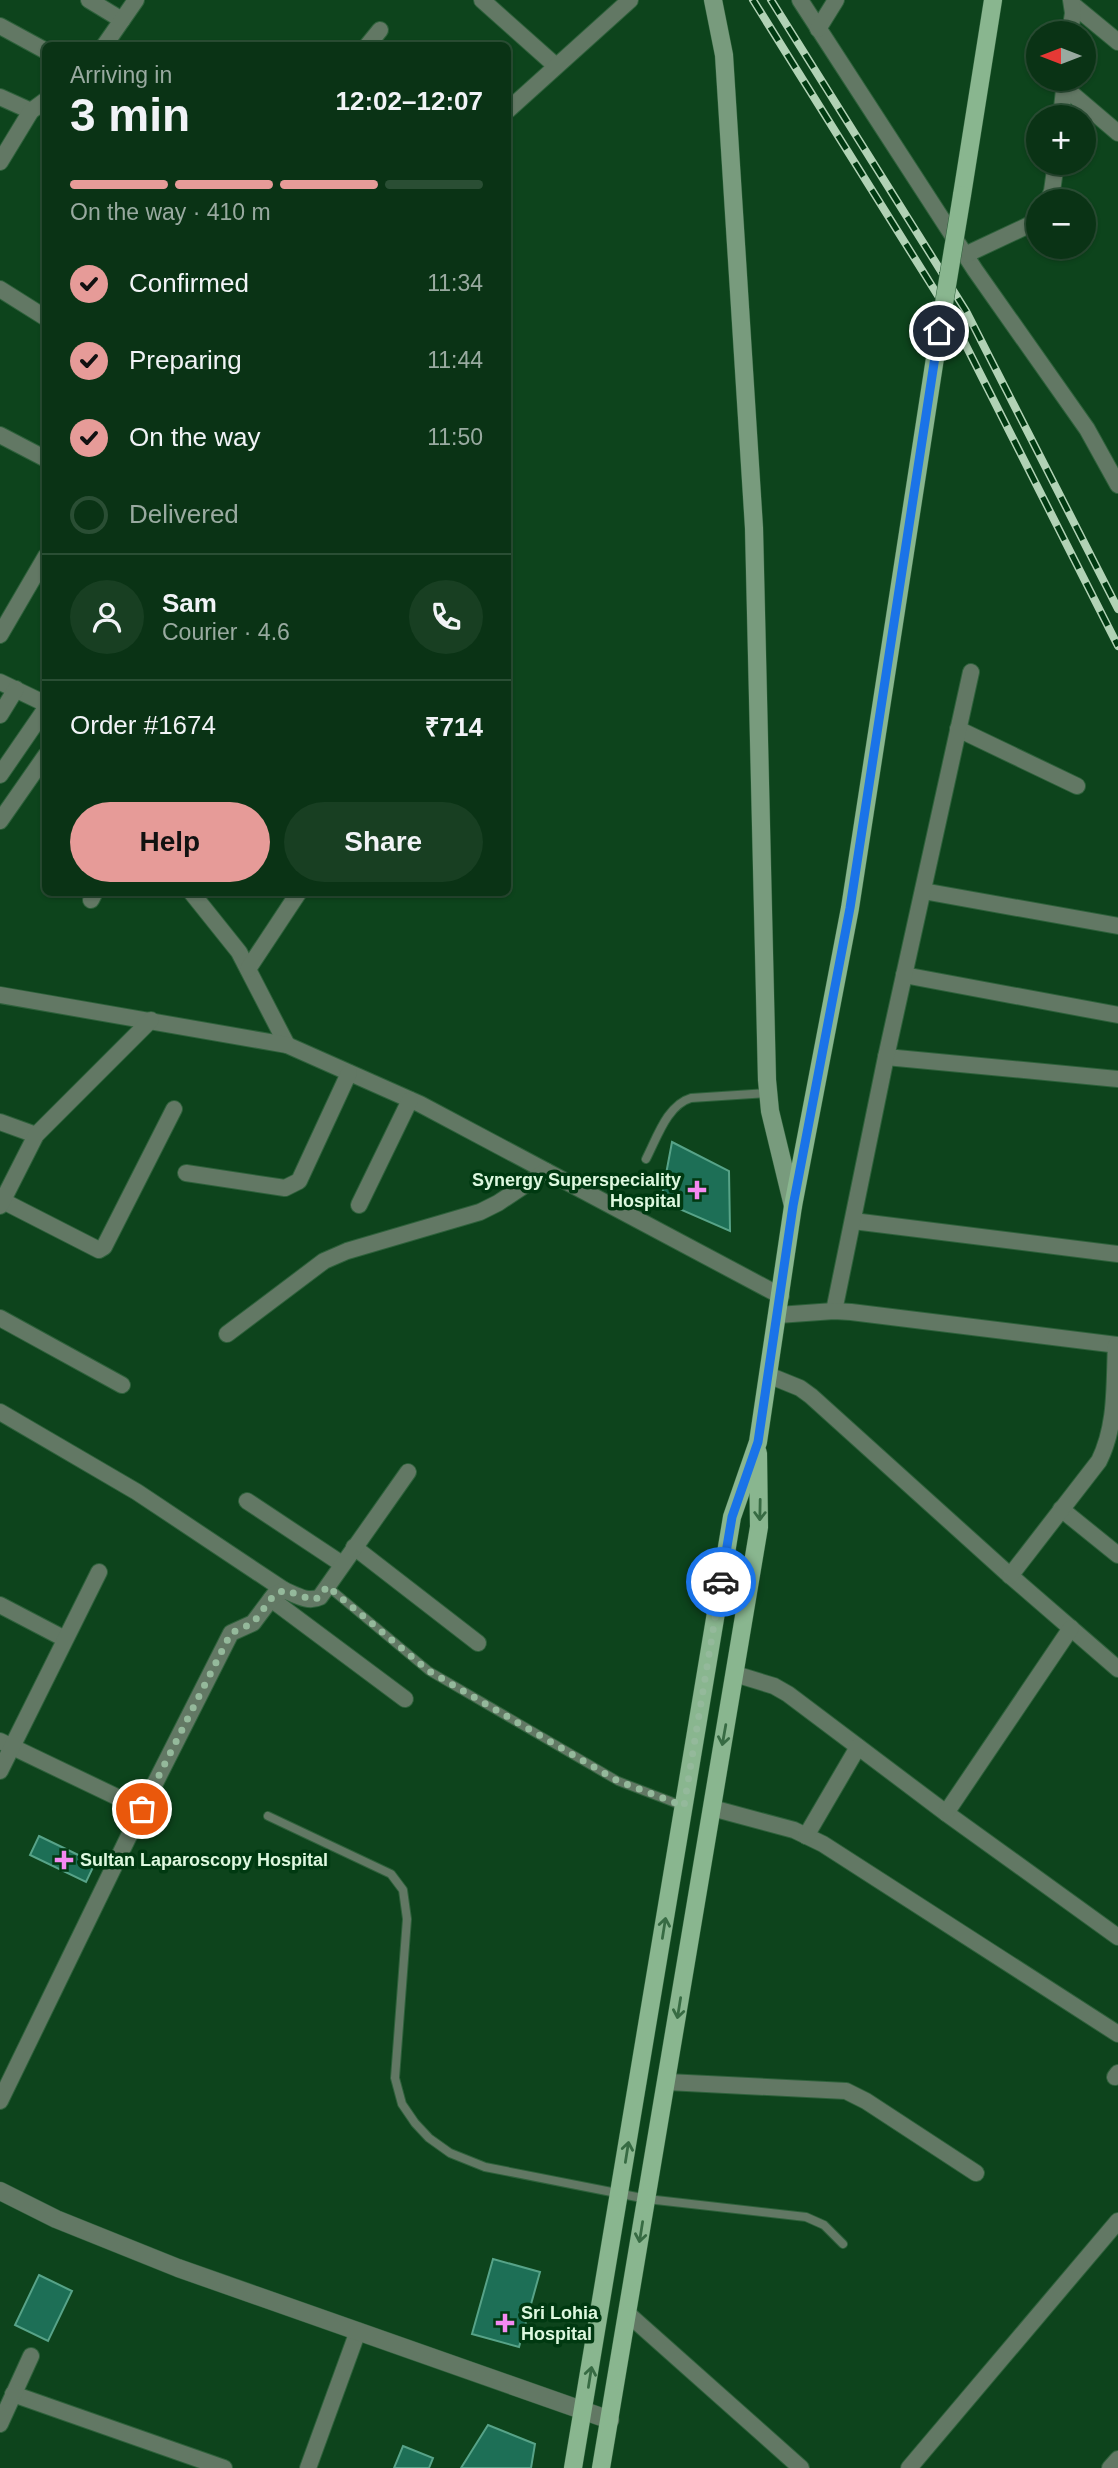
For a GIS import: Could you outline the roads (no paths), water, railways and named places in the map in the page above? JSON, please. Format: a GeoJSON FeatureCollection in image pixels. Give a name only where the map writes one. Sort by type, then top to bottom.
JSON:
{"type":"FeatureCollection","features":[{"type":"Feature","properties":{"kind":"main road"},"geometry":{"type":"LineString","coordinates":[[713,0],[724,55],[754,528],[768,1093],[793,1206]]}},
{"type":"Feature","properties":{"kind":"main road"},"geometry":{"type":"LineString","coordinates":[[601,2468],[759,1527],[758,1442],[793,1206],[850,908],[993,0]]}},
{"type":"Feature","properties":{"kind":"main road"},"geometry":{"type":"LineString","coordinates":[[573,2468],[732,1517],[758,1442]]}},
{"type":"Feature","properties":{"kind":"street"},"geometry":{"type":"LineString","coordinates":[[89,0],[122,20]]}},
{"type":"Feature","properties":{"kind":"street"},"geometry":{"type":"LineString","coordinates":[[107,42],[136,0]]}},
{"type":"Feature","properties":{"kind":"street"},"geometry":{"type":"LineString","coordinates":[[482,0],[556,66]]}},
{"type":"Feature","properties":{"kind":"street"},"geometry":{"type":"LineString","coordinates":[[511,107],[630,0]]}},
{"type":"Feature","properties":{"kind":"street"},"geometry":{"type":"LineString","coordinates":[[800,0],[965,255],[1087,429],[1112,459],[1118,485]]}},
{"type":"Feature","properties":{"kind":"street"},"geometry":{"type":"LineString","coordinates":[[818,29],[836,0]]}},
{"type":"Feature","properties":{"kind":"street"},"geometry":{"type":"LineString","coordinates":[[1071,21],[1072,2]]}},
{"type":"Feature","properties":{"kind":"street"},"geometry":{"type":"LineString","coordinates":[[1072,2],[1118,42]]}},
{"type":"Feature","properties":{"kind":"street"},"geometry":{"type":"LineString","coordinates":[[0,26],[42,49]]}},
{"type":"Feature","properties":{"kind":"street"},"geometry":{"type":"LineString","coordinates":[[370,42],[380,30]]}},
{"type":"Feature","properties":{"kind":"street"},"geometry":{"type":"LineString","coordinates":[[1073,91],[1118,133]]}},
{"type":"Feature","properties":{"kind":"street"},"geometry":{"type":"LineString","coordinates":[[0,97],[31,111]]}},
{"type":"Feature","properties":{"kind":"street"},"geometry":{"type":"LineString","coordinates":[[0,162],[31,111],[42,103]]}},
{"type":"Feature","properties":{"kind":"street"},"geometry":{"type":"LineString","coordinates":[[965,255],[1026,226]]}},
{"type":"Feature","properties":{"kind":"street"},"geometry":{"type":"LineString","coordinates":[[0,289],[42,315]]}},
{"type":"Feature","properties":{"kind":"street"},"geometry":{"type":"LineString","coordinates":[[0,435],[42,457]]}},
{"type":"Feature","properties":{"kind":"street"},"geometry":{"type":"LineString","coordinates":[[0,635],[42,562]]}},
{"type":"Feature","properties":{"kind":"street"},"geometry":{"type":"LineString","coordinates":[[834,1311],[886,1057],[971,672]]}},
{"type":"Feature","properties":{"kind":"street"},"geometry":{"type":"LineString","coordinates":[[0,682],[42,704]]}},
{"type":"Feature","properties":{"kind":"street"},"geometry":{"type":"LineString","coordinates":[[0,715],[16,689]]}},
{"type":"Feature","properties":{"kind":"street"},"geometry":{"type":"LineString","coordinates":[[0,775],[42,712]]}},
{"type":"Feature","properties":{"kind":"street"},"geometry":{"type":"LineString","coordinates":[[958,729],[1077,786]]}},
{"type":"Feature","properties":{"kind":"street"},"geometry":{"type":"LineString","coordinates":[[0,821],[42,761]]}},
{"type":"Feature","properties":{"kind":"street"},"geometry":{"type":"LineString","coordinates":[[923,891],[1118,926]]}},
{"type":"Feature","properties":{"kind":"street"},"geometry":{"type":"LineString","coordinates":[[194,896],[239,952],[286,1045]]}},
{"type":"Feature","properties":{"kind":"street"},"geometry":{"type":"LineString","coordinates":[[248,969],[296,896]]}},
{"type":"Feature","properties":{"kind":"street"},"geometry":{"type":"LineString","coordinates":[[904,975],[1118,1016]]}},
{"type":"Feature","properties":{"kind":"street"},"geometry":{"type":"LineString","coordinates":[[0,995],[286,1045],[410,1100],[781,1296]]}},
{"type":"Feature","properties":{"kind":"street"},"geometry":{"type":"LineString","coordinates":[[151,1020],[36,1135],[1,1204],[99,1250],[104,1247],[174,1109]]}},
{"type":"Feature","properties":{"kind":"street"},"geometry":{"type":"LineString","coordinates":[[886,1057],[1118,1080]]}},
{"type":"Feature","properties":{"kind":"street"},"geometry":{"type":"LineString","coordinates":[[186,1173],[285,1188],[293,1186],[299,1181],[349,1073]]}},
{"type":"Feature","properties":{"kind":"street"},"geometry":{"type":"LineString","coordinates":[[359,1205],[410,1100]]}},
{"type":"Feature","properties":{"kind":"street"},"geometry":{"type":"LineString","coordinates":[[0,1122],[36,1135]]}},
{"type":"Feature","properties":{"kind":"street"},"geometry":{"type":"LineString","coordinates":[[227,1334],[324,1261],[346,1251],[480,1212],[546,1171]]}},
{"type":"Feature","properties":{"kind":"street"},"geometry":{"type":"LineString","coordinates":[[853,1221],[1118,1254]]}},
{"type":"Feature","properties":{"kind":"street"},"geometry":{"type":"LineString","coordinates":[[778,1315],[834,1311],[1117,1345],[1111,1428],[1107,1444],[1098,1461],[1010,1576]]}},
{"type":"Feature","properties":{"kind":"street"},"geometry":{"type":"LineString","coordinates":[[0,1318],[122,1385]]}},
{"type":"Feature","properties":{"kind":"street"},"geometry":{"type":"LineString","coordinates":[[768,1375],[800,1388],[811,1396],[1010,1576],[1118,1669]]}},
{"type":"Feature","properties":{"kind":"street"},"geometry":{"type":"LineString","coordinates":[[0,1412],[137,1492],[278,1595],[405,1699]]}},
{"type":"Feature","properties":{"kind":"street"},"geometry":{"type":"LineString","coordinates":[[278,1595],[313,1600],[320,1597],[408,1472]]}},
{"type":"Feature","properties":{"kind":"street"},"geometry":{"type":"LineString","coordinates":[[247,1501],[342,1564]]}},
{"type":"Feature","properties":{"kind":"street"},"geometry":{"type":"LineString","coordinates":[[1061,1509],[1118,1555]]}},
{"type":"Feature","properties":{"kind":"street"},"geometry":{"type":"LineString","coordinates":[[354,1547],[478,1643]]}},
{"type":"Feature","properties":{"kind":"street"},"geometry":{"type":"LineString","coordinates":[[0,1771],[6,1744],[99,1572]]}},
{"type":"Feature","properties":{"kind":"street"},"geometry":{"type":"LineString","coordinates":[[0,2101],[231,1633],[253,1623],[278,1595]]}},
{"type":"Feature","properties":{"kind":"street"},"geometry":{"type":"LineString","coordinates":[[0,1605],[65,1639]]}},
{"type":"Feature","properties":{"kind":"street"},"geometry":{"type":"LineString","coordinates":[[946,1813],[1071,1628]]}},
{"type":"Feature","properties":{"kind":"street"},"geometry":{"type":"LineString","coordinates":[[735,1674],[774,1686],[1118,1937]]}},
{"type":"Feature","properties":{"kind":"street"},"geometry":{"type":"LineString","coordinates":[[6,1744],[142,1809]]}},
{"type":"Feature","properties":{"kind":"street"},"geometry":{"type":"LineString","coordinates":[[806,1836],[858,1747]]}},
{"type":"Feature","properties":{"kind":"street"},"geometry":{"type":"LineString","coordinates":[[712,1808],[794,1830],[823,1844],[1118,2034]]}},
{"type":"Feature","properties":{"kind":"street"},"geometry":{"type":"LineString","coordinates":[[667,2082],[846,2091],[866,2101],[976,2173]]}},
{"type":"Feature","properties":{"kind":"street"},"geometry":{"type":"LineString","coordinates":[[0,2191],[56,2219],[178,2268],[610,2420]]}},
{"type":"Feature","properties":{"kind":"street"},"geometry":{"type":"LineString","coordinates":[[909,2468],[1118,2221]]}},
{"type":"Feature","properties":{"kind":"street"},"geometry":{"type":"LineString","coordinates":[[628,2314],[801,2468]]}},
{"type":"Feature","properties":{"kind":"street"},"geometry":{"type":"LineString","coordinates":[[308,2468],[358,2330]]}},
{"type":"Feature","properties":{"kind":"street"},"geometry":{"type":"LineString","coordinates":[[0,2424],[31,2356]]}},
{"type":"Feature","properties":{"kind":"street"},"geometry":{"type":"LineString","coordinates":[[13,2394],[224,2468]]}},
{"type":"Feature","properties":{"kind":"street"},"geometry":{"type":"LineString","coordinates":[[1110,2468],[1118,2459]]}},
{"type":"Feature","properties":{"kind":"lane"},"geometry":{"type":"LineString","coordinates":[[646,1159],[673,1109],[681,1101],[768,1093]]}},
{"type":"Feature","properties":{"kind":"lane"},"geometry":{"type":"LineString","coordinates":[[327,1586],[429,1671],[618,1781],[684,1806]]}},
{"type":"Feature","properties":{"kind":"lane"},"geometry":{"type":"LineString","coordinates":[[268,1816],[391,1874],[403,1890],[407,1919],[396,2078],[402,2104],[429,2138],[450,2153],[485,2167],[647,2199],[807,2217],[824,2225],[843,2244]]}},
{"type":"Feature","properties":{"kind":"railway"},"geometry":{"type":"LineString","coordinates":[[753,0],[952,318],[1118,646]]}},
{"type":"Feature","properties":{"kind":"railway"},"geometry":{"type":"LineString","coordinates":[[771,0],[966,311],[1118,609]]}},
{"type":"Feature","properties":{"kind":"place","name":"Synergy Superspeciality Hospital"},"geometry":{"type":"Point","coordinates":[697,1190]}},
{"type":"Feature","properties":{"kind":"place","name":"Sultan Laparoscopy Hospital"},"geometry":{"type":"Point","coordinates":[64,1860]}},
{"type":"Feature","properties":{"kind":"place","name":"Sri Lohia Hospital"},"geometry":{"type":"Point","coordinates":[505,2323]}}]}
